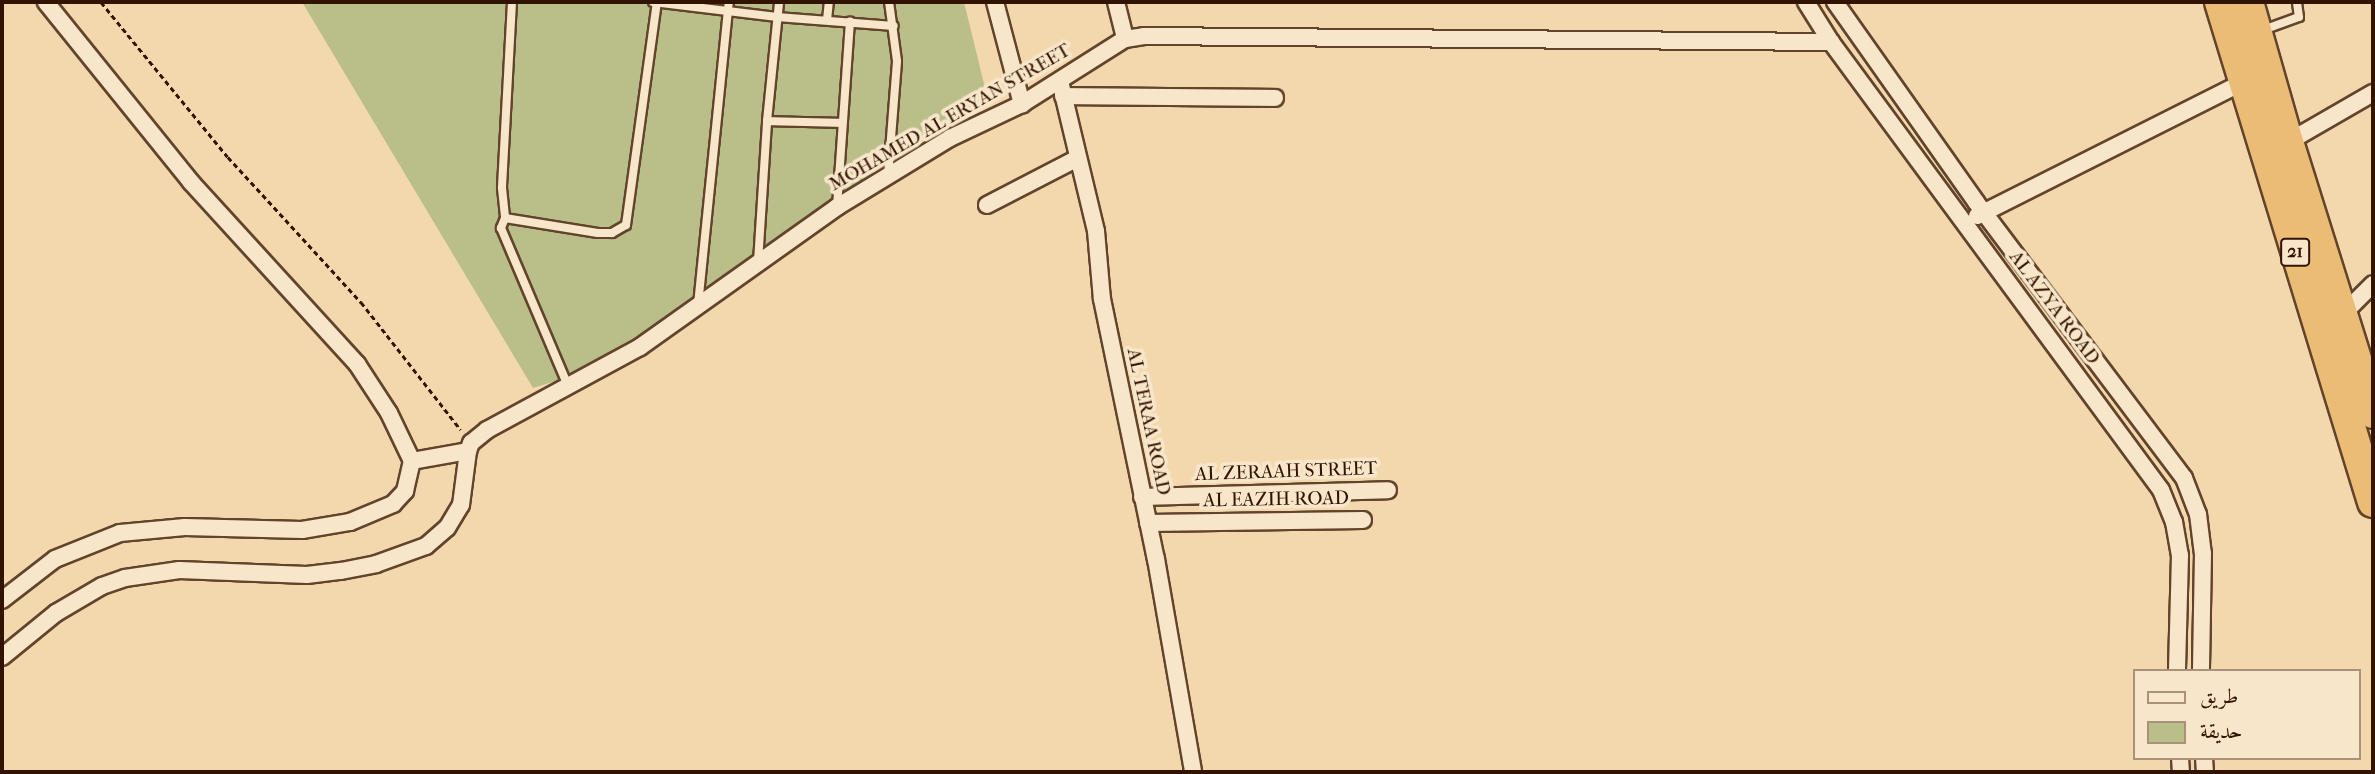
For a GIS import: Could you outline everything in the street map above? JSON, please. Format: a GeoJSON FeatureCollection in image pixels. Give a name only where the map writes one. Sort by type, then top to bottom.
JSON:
{"type":"FeatureCollection","features":[{"type":"Feature","properties":{"kind":"highway","name":"21"},"geometry":{"type":"LineString","coordinates":[[2220,2],[2373,502]]}},
{"type":"Feature","properties":{"kind":"highway","name":"21"},"geometry":{"type":"LineString","coordinates":[[2248,2],[2288,142],[2371,398]]}},
{"type":"Feature","properties":{"kind":"street"},"geometry":{"type":"LineString","coordinates":[[46,2],[191,182],[358,365],[419,460]]}},
{"type":"Feature","properties":{"kind":"street"},"geometry":{"type":"LineString","coordinates":[[995,2],[1022,104]]}},
{"type":"Feature","properties":{"kind":"street"},"geometry":{"type":"LineString","coordinates":[[1116,2],[1125,39]]}},
{"type":"Feature","properties":{"kind":"street","name":"AL AZYA ROAD"},"geometry":{"type":"LineString","coordinates":[[1806,2],[1831,42],[2161,490],[2174,522],[2180,555],[2177,669]]}},
{"type":"Feature","properties":{"kind":"street","name":"AL AZYA ROAD"},"geometry":{"type":"LineString","coordinates":[[1835,2],[1984,212],[2184,478],[2198,514],[2203,553],[2201,669]]}},
{"type":"Feature","properties":{"kind":"street","name":"MOHAMED AL ERYAN STREET"},"geometry":{"type":"LineString","coordinates":[[467,449],[502,419],[640,347],[837,207],[950,138],[1062,88],[1125,39],[1157,36],[1831,42]]}},
{"type":"Feature","properties":{"kind":"street"},"geometry":{"type":"LineString","coordinates":[[1964,222],[2244,82]]}},
{"type":"Feature","properties":{"kind":"street"},"geometry":{"type":"LineString","coordinates":[[1062,88],[1275,99]]}},
{"type":"Feature","properties":{"kind":"street","name":"AL TERAA ROAD"},"geometry":{"type":"LineString","coordinates":[[1062,88],[1096,231],[1102,299],[1148,523],[1193,772]]}},
{"type":"Feature","properties":{"kind":"street"},"geometry":{"type":"LineString","coordinates":[[2288,142],[2373,93]]}},
{"type":"Feature","properties":{"kind":"street"},"geometry":{"type":"LineString","coordinates":[[987,205],[1078,158]]}},
{"type":"Feature","properties":{"kind":"street"},"geometry":{"type":"LineString","coordinates":[[2343,314],[2373,284]]}},
{"type":"Feature","properties":{"kind":"street"},"geometry":{"type":"LineString","coordinates":[[2,657],[56,613],[102,586],[125,578],[179,570],[307,575],[376,564],[426,546],[447,528],[461,505],[467,449],[419,460]]}},
{"type":"Feature","properties":{"kind":"street"},"geometry":{"type":"LineString","coordinates":[[2,600],[55,559],[120,533],[185,527],[302,530],[350,522],[393,505],[405,491],[419,460]]}},
{"type":"Feature","properties":{"kind":"street","name":"AL ZERAAH STREET"},"geometry":{"type":"LineString","coordinates":[[1142,498],[1388,490]]}},
{"type":"Feature","properties":{"kind":"street","name":"AL EAZIH ROAD"},"geometry":{"type":"LineString","coordinates":[[1148,523],[1363,520]]}},
{"type":"Feature","properties":{"kind":"lane"},"geometry":{"type":"LineString","coordinates":[[512,2],[502,188],[505,218],[502,234],[568,386]]}},
{"type":"Feature","properties":{"kind":"lane"},"geometry":{"type":"LineString","coordinates":[[505,218],[591,232],[612,233],[626,225],[655,2],[704,5],[727,11],[777,17],[894,26]]}},
{"type":"Feature","properties":{"kind":"lane"},"geometry":{"type":"LineString","coordinates":[[698,308],[729,2]]}},
{"type":"Feature","properties":{"kind":"lane"},"geometry":{"type":"LineString","coordinates":[[758,262],[767,121],[779,2]]}},
{"type":"Feature","properties":{"kind":"lane"},"geometry":{"type":"LineString","coordinates":[[827,20],[829,2]]}},
{"type":"Feature","properties":{"kind":"lane"},"geometry":{"type":"LineString","coordinates":[[888,176],[897,61],[889,2]]}},
{"type":"Feature","properties":{"kind":"lane"},"geometry":{"type":"LineString","coordinates":[[2257,33],[2299,17],[2297,2]]}},
{"type":"Feature","properties":{"kind":"lane"},"geometry":{"type":"LineString","coordinates":[[837,207],[850,22]]}},
{"type":"Feature","properties":{"kind":"lane"},"geometry":{"type":"LineString","coordinates":[[767,121],[842,124]]}},
{"type":"Feature","properties":{"kind":"path"},"geometry":{"type":"LineString","coordinates":[[101,2],[228,157],[369,312],[467,449]]}},
{"type":"Feature","properties":{"kind":"green space"},"geometry":{"type":"Polygon","coordinates":[[[302,2],[964,2],[987,96],[652,327],[569,377],[533,388],[302,2]]]}}]}
